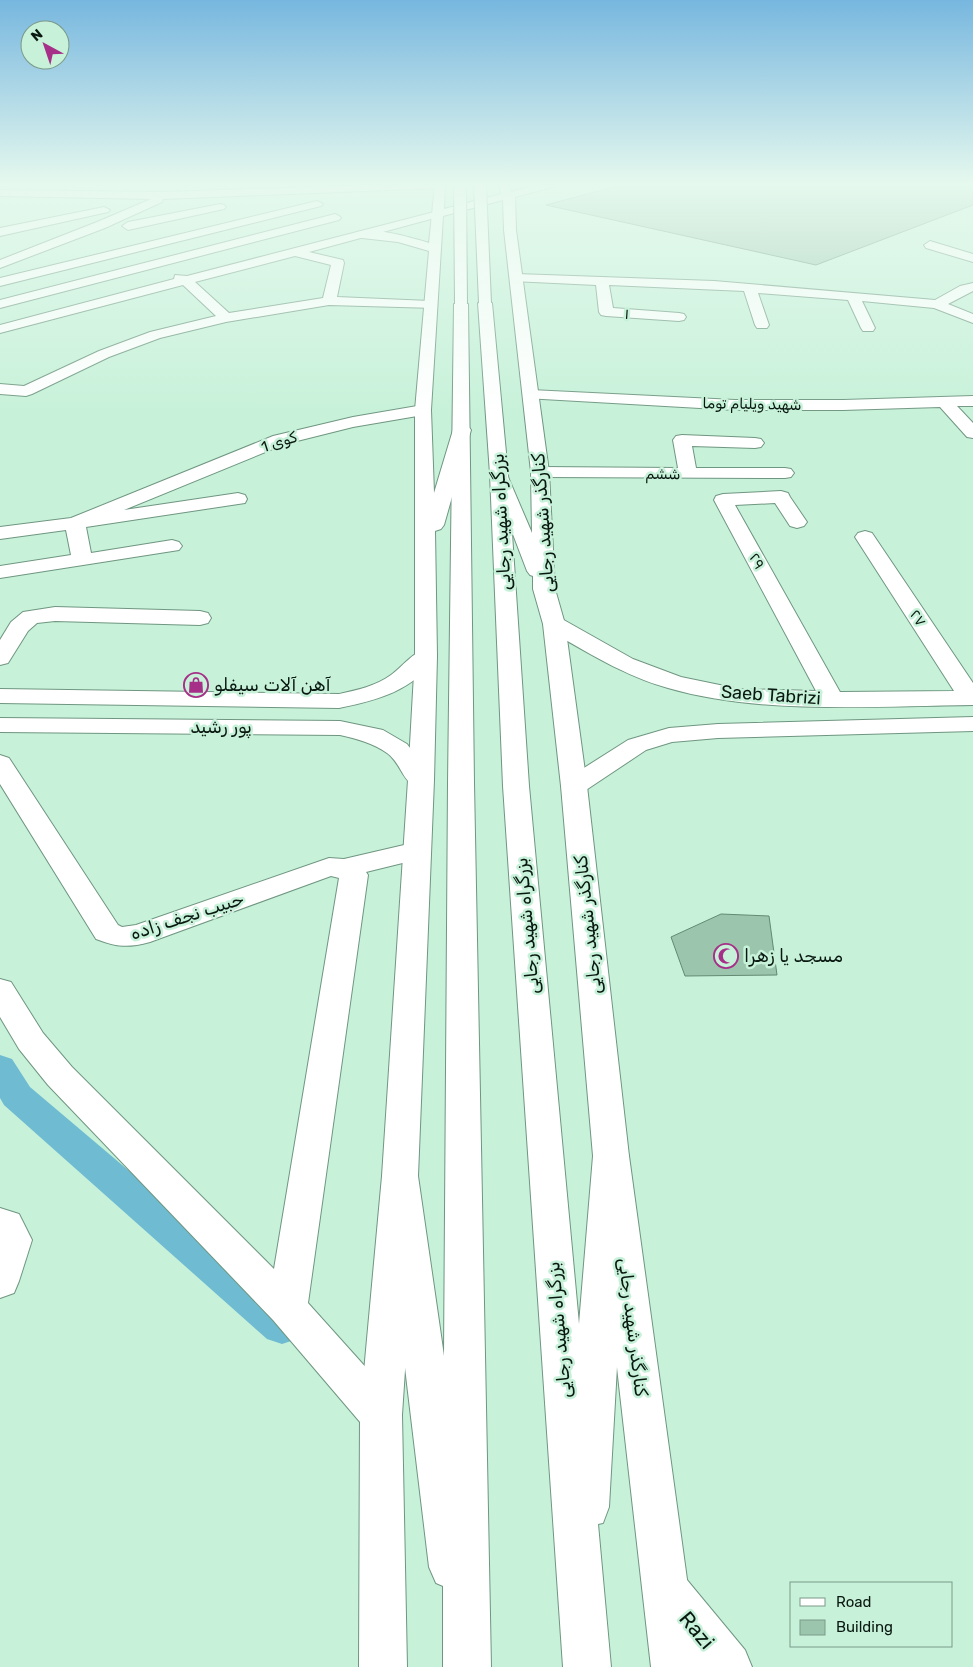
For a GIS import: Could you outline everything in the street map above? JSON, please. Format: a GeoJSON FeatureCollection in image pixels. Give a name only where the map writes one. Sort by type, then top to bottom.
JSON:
{"type":"FeatureCollection","features":[{"type":"Feature","properties":{"kind":"main road"},"geometry":{"type":"LineString","coordinates":[[0,282],[77,263]]}},
{"type":"Feature","properties":{"kind":"main road"},"geometry":{"type":"LineString","coordinates":[[0,304],[165,263]]}},
{"type":"Feature","properties":{"kind":"main road"},"geometry":{"type":"LineString","coordinates":[[220,263],[230,266]]}},
{"type":"Feature","properties":{"kind":"main road"},"geometry":{"type":"LineString","coordinates":[[0,327],[243,263]]}},
{"type":"Feature","properties":{"kind":"main road"},"geometry":{"type":"LineString","coordinates":[[329,301],[337,263]]}},
{"type":"Feature","properties":{"kind":"main road"},"geometry":{"type":"LineString","coordinates":[[383,1667],[381,1415],[400,1176],[421,780],[426,656],[423,410],[430,305],[429,263]]}},
{"type":"Feature","properties":{"kind":"main road","name":"بزرگراه شهید رجایی"},"geometry":{"type":"LineString","coordinates":[[468,263],[499,474],[516,786],[580,1599],[587,1667]]}},
{"type":"Feature","properties":{"kind":"main road","name":"بزرگراه شهید رجایی"},"geometry":{"type":"LineString","coordinates":[[466,1667],[461,783],[462,430],[473,304],[485,263]]}},
{"type":"Feature","properties":{"kind":"main road","name":"کنارگذر شهید رجایی"},"geometry":{"type":"LineString","coordinates":[[515,263],[540,472],[544,589],[554,624],[574,786],[611,1156],[675,1667]]}},
{"type":"Feature","properties":{"kind":"main road"},"geometry":{"type":"LineString","coordinates":[[517,278],[602,281],[715,280],[750,288],[937,304],[973,319]]}},
{"type":"Feature","properties":{"kind":"main road"},"geometry":{"type":"LineString","coordinates":[[183,279],[226,318]]}},
{"type":"Feature","properties":{"kind":"main road","name":"۱"},"geometry":{"type":"LineString","coordinates":[[602,281],[606,312],[679,317]]}},
{"type":"Feature","properties":{"kind":"main road"},"geometry":{"type":"LineString","coordinates":[[937,304],[965,289],[973,287]]}},
{"type":"Feature","properties":{"kind":"main road"},"geometry":{"type":"LineString","coordinates":[[750,288],[762,325]]}},
{"type":"Feature","properties":{"kind":"main road"},"geometry":{"type":"LineString","coordinates":[[853,296],[868,328]]}},
{"type":"Feature","properties":{"kind":"main road"},"geometry":{"type":"LineString","coordinates":[[0,389],[26,391],[104,354],[146,338],[226,318],[329,301],[430,305]]}},
{"type":"Feature","properties":{"kind":"main road"},"geometry":{"type":"LineString","coordinates":[[0,304],[18,322]]}},
{"type":"Feature","properties":{"kind":"main road","name":"شهید ویلیام توما"},"geometry":{"type":"LineString","coordinates":[[531,396],[735,405],[844,406],[973,401]]}},
{"type":"Feature","properties":{"kind":"main road"},"geometry":{"type":"LineString","coordinates":[[944,402],[973,433]]}},
{"type":"Feature","properties":{"kind":"main road","name":"کوی 1"},"geometry":{"type":"LineString","coordinates":[[75,523],[279,440],[353,422],[423,410]]}},
{"type":"Feature","properties":{"kind":"main road"},"geometry":{"type":"LineString","coordinates":[[426,549],[462,430]]}},
{"type":"Feature","properties":{"kind":"main road"},"geometry":{"type":"LineString","coordinates":[[688,474],[682,440],[755,443]]}},
{"type":"Feature","properties":{"kind":"main road","name":"ششم"},"geometry":{"type":"LineString","coordinates":[[540,472],[785,473]]}},
{"type":"Feature","properties":{"kind":"main road"},"geometry":{"type":"LineString","coordinates":[[499,474],[544,589]]}},
{"type":"Feature","properties":{"kind":"main road","name":"۲۹"},"geometry":{"type":"LineString","coordinates":[[797,522],[781,497],[723,500],[832,699]]}},
{"type":"Feature","properties":{"kind":"main road"},"geometry":{"type":"LineString","coordinates":[[0,533],[238,499]]}},
{"type":"Feature","properties":{"kind":"main road"},"geometry":{"type":"LineString","coordinates":[[75,523],[82,560]]}},
{"type":"Feature","properties":{"kind":"main road","name":"۲۷"},"geometry":{"type":"LineString","coordinates":[[865,537],[972,698]]}},
{"type":"Feature","properties":{"kind":"main road"},"geometry":{"type":"LineString","coordinates":[[0,572],[172,546]]}},
{"type":"Feature","properties":{"kind":"main road"},"geometry":{"type":"LineString","coordinates":[[0,658],[19,627],[31,618],[55,614],[200,618]]}},
{"type":"Feature","properties":{"kind":"main road","name":"Saeb Tabrizi"},"geometry":{"type":"LineString","coordinates":[[554,624],[625,664],[675,683],[739,696],[832,699],[972,698]]}},
{"type":"Feature","properties":{"kind":"main road","name":"پور رشید"},"geometry":{"type":"LineString","coordinates":[[0,696],[339,701],[372,694],[398,681],[426,656]]}},
{"type":"Feature","properties":{"kind":"main road","name":"Saeb Tabrizi"},"geometry":{"type":"LineString","coordinates":[[574,786],[637,745],[669,735],[718,730],[973,724]]}},
{"type":"Feature","properties":{"kind":"main road","name":"پور رشید"},"geometry":{"type":"LineString","coordinates":[[0,725],[340,728],[374,735],[398,748],[421,780]]}},
{"type":"Feature","properties":{"kind":"main road","name":"حبیب نجف زاده"},"geometry":{"type":"LineString","coordinates":[[0,763],[107,932],[120,937],[139,935],[329,867],[344,868],[417,851]]}},
{"type":"Feature","properties":{"kind":"main road"},"geometry":{"type":"LineString","coordinates":[[288,1308],[354,875],[344,868]]}},
{"type":"Feature","properties":{"kind":"main road"},"geometry":{"type":"LineString","coordinates":[[0,990],[31,1041],[60,1076],[288,1308],[381,1415]]}},
{"type":"Feature","properties":{"kind":"main road"},"geometry":{"type":"LineString","coordinates":[[580,1599],[611,1156]]}},
{"type":"Feature","properties":{"kind":"main road"},"geometry":{"type":"LineString","coordinates":[[400,1176],[466,1667]]}},
{"type":"Feature","properties":{"kind":"main road"},"geometry":{"type":"LineString","coordinates":[[0,1223],[6,1225],[13,1240],[0,1281]]}},
{"type":"Feature","properties":{"kind":"main road","name":"Razi"},"geometry":{"type":"LineString","coordinates":[[666,1593],[728,1667]]}},
{"type":"Feature","properties":{"kind":"building"},"geometry":{"type":"Polygon","coordinates":[[[806,263],[822,263],[816,265],[806,263]]]}},
{"type":"Feature","properties":{"kind":"building","name":"مسجد یا زهرا"},"geometry":{"type":"Polygon","coordinates":[[[721,914],[769,916],[777,975],[685,976],[671,937],[721,914]]]}},
{"type":"Feature","properties":{"kind":"waterway"},"geometry":{"type":"LineString","coordinates":[[0,1068],[17,1096],[282,1326]]}},
{"type":"Feature","properties":{"kind":"place","name":"آهن آلات سیفلو"},"geometry":{"type":"Point","coordinates":[196,685]}},
{"type":"Feature","properties":{"kind":"place","name":"مسجد یا زهرا"},"geometry":{"type":"Point","coordinates":[726,956]}}]}
